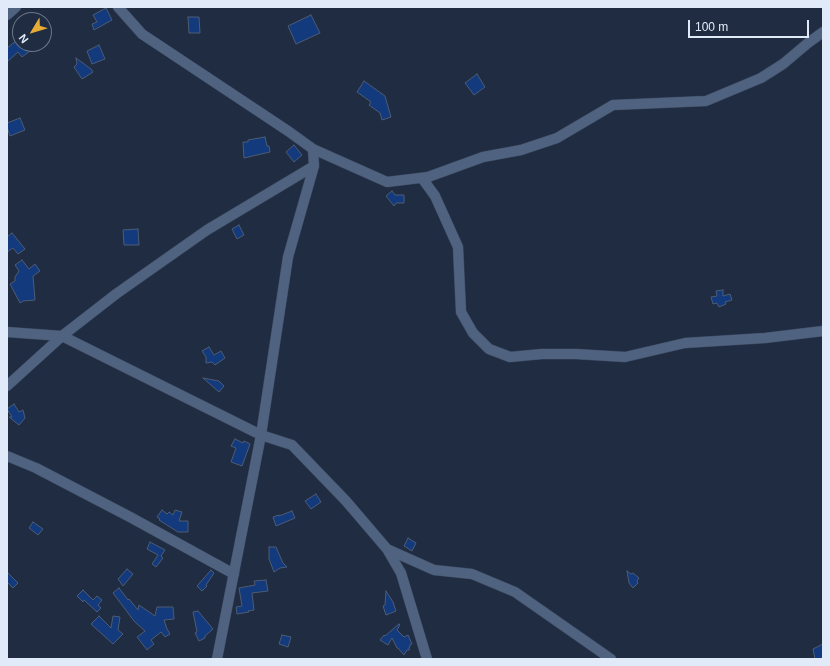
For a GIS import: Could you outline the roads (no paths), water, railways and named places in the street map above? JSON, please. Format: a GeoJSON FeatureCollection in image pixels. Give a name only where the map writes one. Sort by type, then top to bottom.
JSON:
{"type":"FeatureCollection","features":[{"type":"Feature","properties":{"kind":"street"},"geometry":{"type":"LineString","coordinates":[[7,15],[16,7]]}},
{"type":"Feature","properties":{"kind":"street"},"geometry":{"type":"LineString","coordinates":[[118,7],[142,34],[313,149],[387,182],[428,177],[483,157],[521,150],[557,138],[613,105],[706,101],[761,78],[783,64],[823,32]]}},
{"type":"Feature","properties":{"kind":"street"},"geometry":{"type":"LineString","coordinates":[[217,659],[260,435],[288,257],[314,166],[313,149]]}},
{"type":"Feature","properties":{"kind":"street"},"geometry":{"type":"LineString","coordinates":[[7,386],[62,336],[116,294],[207,230],[314,166]]}},
{"type":"Feature","properties":{"kind":"street"},"geometry":{"type":"LineString","coordinates":[[422,178],[435,196],[458,247],[461,312],[473,333],[489,349],[510,357],[549,354],[625,357],[685,343],[766,338],[823,330]]}},
{"type":"Feature","properties":{"kind":"street"},"geometry":{"type":"LineString","coordinates":[[7,332],[62,336],[260,435],[292,445],[346,501],[387,549],[401,573],[427,659]]}},
{"type":"Feature","properties":{"kind":"street"},"geometry":{"type":"LineString","coordinates":[[7,456],[36,468],[234,574]]}},
{"type":"Feature","properties":{"kind":"street"},"geometry":{"type":"LineString","coordinates":[[387,549],[434,570],[472,574],[515,592],[611,659]]}}]}
